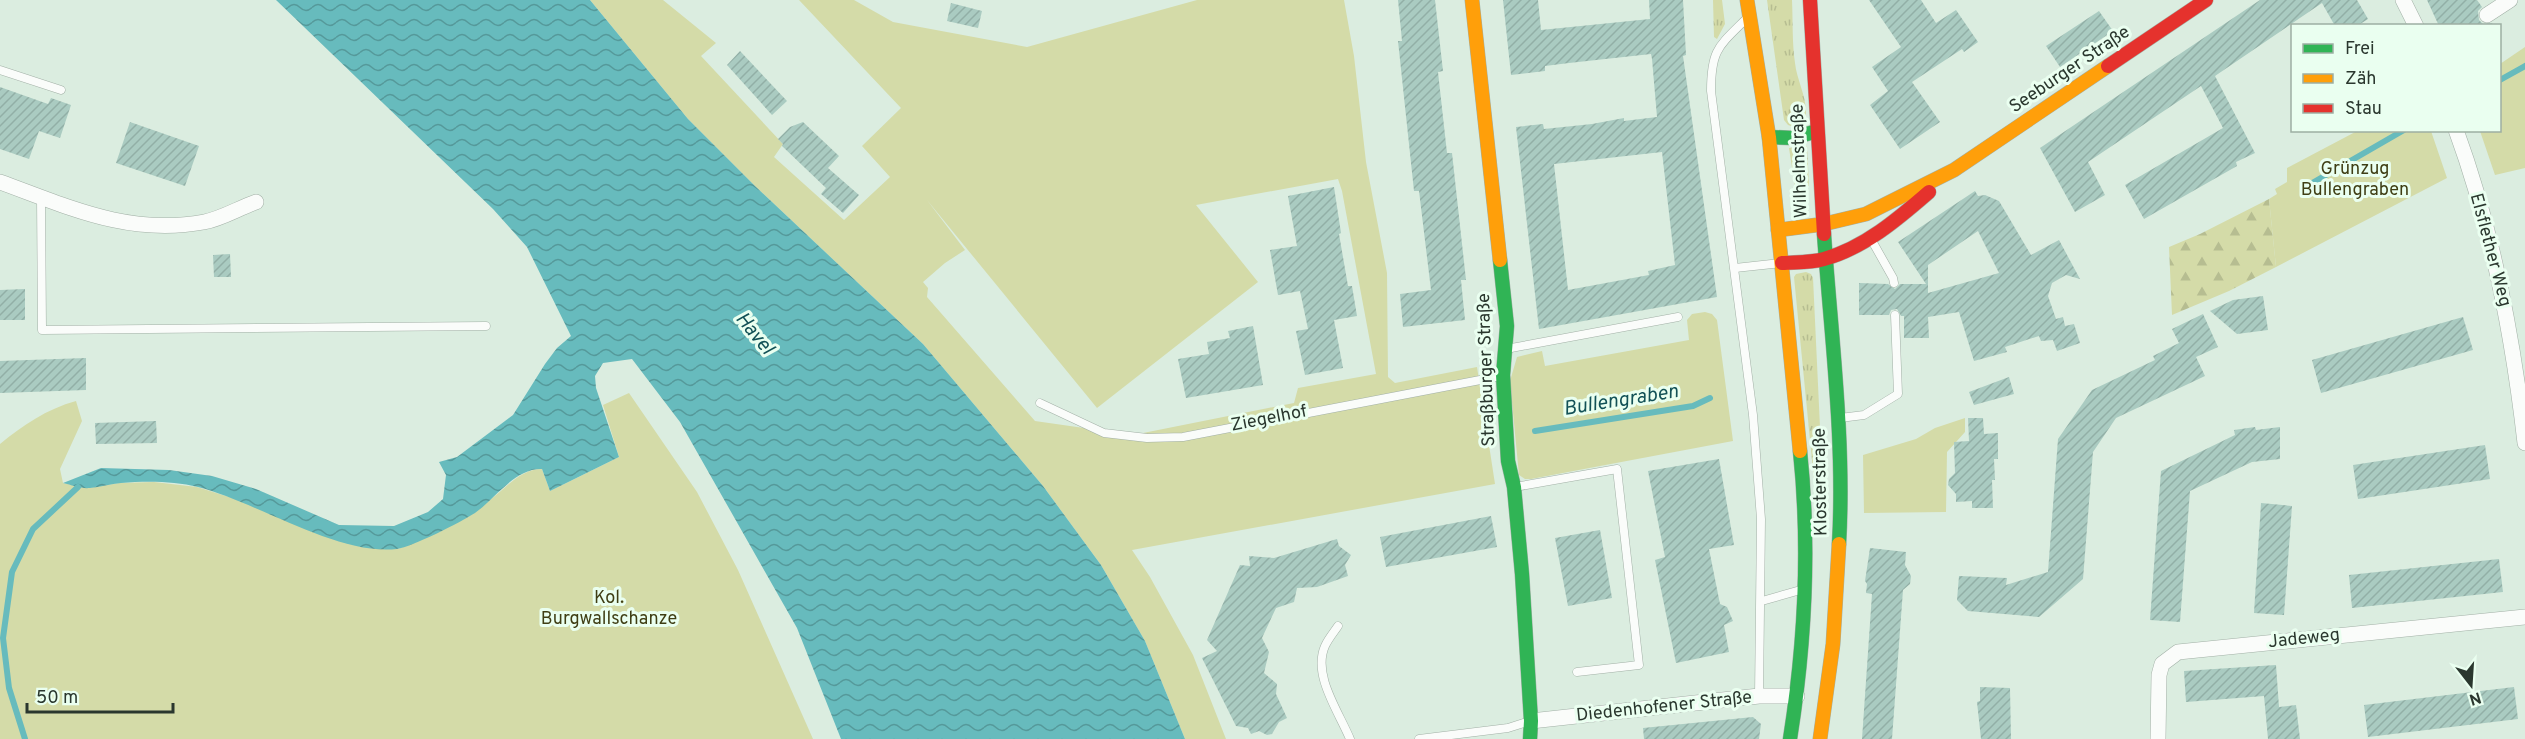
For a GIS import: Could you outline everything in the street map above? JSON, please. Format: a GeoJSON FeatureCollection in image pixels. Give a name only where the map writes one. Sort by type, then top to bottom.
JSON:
{"type":"FeatureCollection","features":[{"type":"Feature","properties":{"kind":"main road","name":"Straßburger Straße"},"geometry":{"type":"LineString","coordinates":[[1472,0],[1508,326],[1503,375],[1508,462],[1514,487],[1531,721],[1530,739]]}},
{"type":"Feature","properties":{"kind":"main road","name":"Wilhelmstraße"},"geometry":{"type":"LineString","coordinates":[[1747,0],[1769,137],[1779,230],[1824,224],[1810,0]]}},
{"type":"Feature","properties":{"kind":"main road","name":"Seeburger Straße"},"geometry":{"type":"LineString","coordinates":[[1826,259],[1870,238],[1903,214],[1954,170],[2206,0]]}},
{"type":"Feature","properties":{"kind":"main road"},"geometry":{"type":"LineString","coordinates":[[1769,137],[1789,140],[1802,138],[1817,131]]}},
{"type":"Feature","properties":{"kind":"main road","name":"Seeburger Straße"},"geometry":{"type":"LineString","coordinates":[[1824,224],[1866,214],[1954,170]]}},
{"type":"Feature","properties":{"kind":"main road","name":"Klosterstraße"},"geometry":{"type":"LineString","coordinates":[[1820,739],[1839,580],[1841,513],[1824,224]]}},
{"type":"Feature","properties":{"kind":"main road","name":"Klosterstraße"},"geometry":{"type":"LineString","coordinates":[[1779,230],[1803,477],[1805,589],[1797,696],[1790,739]]}},
{"type":"Feature","properties":{"kind":"main road"},"geometry":{"type":"LineString","coordinates":[[1782,263],[1826,259]]}},
{"type":"Feature","properties":{"kind":"street"},"geometry":{"type":"LineString","coordinates":[[2403,0],[2415,24]]}},
{"type":"Feature","properties":{"kind":"street"},"geometry":{"type":"LineString","coordinates":[[2487,15],[2510,0]]}},
{"type":"Feature","properties":{"kind":"street","name":"Elsflether Weg"},"geometry":{"type":"LineString","coordinates":[[2457,132],[2484,221],[2505,302],[2517,370],[2525,443]]}},
{"type":"Feature","properties":{"kind":"street"},"geometry":{"type":"LineString","coordinates":[[0,182],[103,219],[145,226],[206,222],[256,202]]}},
{"type":"Feature","properties":{"kind":"street","name":"Jadeweg"},"geometry":{"type":"LineString","coordinates":[[2158,739],[2159,675],[2162,664],[2178,652],[2525,617]]}},
{"type":"Feature","properties":{"kind":"street","name":"Diedenhofener Straße"},"geometry":{"type":"LineString","coordinates":[[1531,721],[1760,696],[1797,696]]}},
{"type":"Feature","properties":{"kind":"lane"},"geometry":{"type":"LineString","coordinates":[[1748,16],[1717,49],[1711,66],[1711,91],[1753,415],[1761,519],[1762,600],[1758,681],[1760,696]]}},
{"type":"Feature","properties":{"kind":"lane"},"geometry":{"type":"LineString","coordinates":[[0,70],[61,90]]}},
{"type":"Feature","properties":{"kind":"lane"},"geometry":{"type":"LineString","coordinates":[[41,197],[42,330],[486,326]]}},
{"type":"Feature","properties":{"kind":"lane"},"geometry":{"type":"LineString","coordinates":[[1870,238],[1893,278],[1894,284]]}},
{"type":"Feature","properties":{"kind":"lane"},"geometry":{"type":"LineString","coordinates":[[1735,268],[1782,263]]}},
{"type":"Feature","properties":{"kind":"lane"},"geometry":{"type":"LineString","coordinates":[[1837,418],[1864,415],[1898,394],[1895,315]]}},
{"type":"Feature","properties":{"kind":"lane"},"geometry":{"type":"LineString","coordinates":[[1506,349],[1678,317]]}},
{"type":"Feature","properties":{"kind":"lane","name":"Ziegelhof"},"geometry":{"type":"LineString","coordinates":[[1040,403],[1104,433],[1147,438],[1183,437],[1503,375]]}},
{"type":"Feature","properties":{"kind":"lane"},"geometry":{"type":"LineString","coordinates":[[1514,487],[1617,469],[1639,665],[1576,672]]}},
{"type":"Feature","properties":{"kind":"lane"},"geometry":{"type":"LineString","coordinates":[[1762,600],[1805,589]]}},
{"type":"Feature","properties":{"kind":"lane"},"geometry":{"type":"LineString","coordinates":[[1338,626],[1325,645],[1321,661],[1323,676],[1350,739]]}},
{"type":"Feature","properties":{"kind":"lane"},"geometry":{"type":"LineString","coordinates":[[1419,739],[1508,728],[1531,721]]}},
{"type":"Feature","properties":{"kind":"green space"},"geometry":{"type":"Polygon","coordinates":[[[590,0],[663,0],[716,43],[701,56],[783,144],[774,157],[844,220],[890,177],[862,146],[901,108],[799,0],[854,0],[893,22],[1027,47],[1197,0],[1344,0],[1354,56],[1366,162],[1387,273],[1388,377],[1395,383],[1477,367],[1495,484],[1132,550],[1150,577],[1193,655],[1226,739],[1185,739],[1145,641],[1101,565],[1043,486],[923,344],[755,186],[688,119],[590,0]],[[1338,179],[1196,205],[1258,282],[1097,408],[927,200],[965,250],[923,282],[928,288],[927,297],[1035,421],[1133,435],[1294,403],[1298,388],[1376,374],[1338,179]]]}},
{"type":"Feature","properties":{"kind":"green space"},"geometry":{"type":"Polygon","coordinates":[[[1713,0],[1722,0],[1725,24],[1717,39],[1714,37],[1713,0]]]}},
{"type":"Feature","properties":{"kind":"green space"},"geometry":{"type":"Polygon","coordinates":[[[1767,0],[1792,0],[1796,71],[1806,108],[1804,124],[1794,127],[1788,125],[1784,120],[1767,0]]]}},
{"type":"Feature","properties":{"kind":"green space"},"geometry":{"type":"Polygon","coordinates":[[[2525,47],[2525,168],[2495,175],[2480,132],[2501,132],[2501,63],[2525,47]]]}},
{"type":"Feature","properties":{"kind":"green space","name":"Grünzug Bullengraben"},"geometry":{"type":"Polygon","coordinates":[[[2355,132],[2431,132],[2447,178],[2276,267],[2269,199],[2277,194],[2275,189],[2287,182],[2287,168],[2355,132]]]}},
{"type":"Feature","properties":{"kind":"green space"},"geometry":{"type":"Polygon","coordinates":[[[1807,146],[1809,186],[1795,187],[1789,148],[1807,146]]]}},
{"type":"Feature","properties":{"kind":"green space"},"geometry":{"type":"Polygon","coordinates":[[[2269,199],[2276,267],[2229,291],[2172,315],[2169,247],[2269,199]]]}},
{"type":"Feature","properties":{"kind":"green space"},"geometry":{"type":"Polygon","coordinates":[[[1806,272],[1813,278],[1824,512],[1817,511],[1794,277],[1796,274],[1806,272]]]}},
{"type":"Feature","properties":{"kind":"green space"},"geometry":{"type":"Polygon","coordinates":[[[1705,312],[1712,314],[1717,320],[1733,441],[1531,479],[1525,479],[1519,475],[1510,381],[1517,357],[1542,351],[1545,366],[1689,340],[1687,320],[1692,314],[1705,312]]]}},
{"type":"Feature","properties":{"kind":"green space","name":"Kol. Burgwallschanze"},"geometry":{"type":"Polygon","coordinates":[[[629,393],[697,492],[738,570],[813,739],[0,739],[0,444],[45,413],[76,401],[82,421],[60,469],[63,483],[88,488],[119,483],[154,482],[197,487],[398,549],[465,517],[525,473],[542,469],[550,491],[619,457],[603,405],[629,393]]]}},
{"type":"Feature","properties":{"kind":"green space"},"geometry":{"type":"Polygon","coordinates":[[[1965,418],[1965,432],[1947,452],[1946,512],[1864,513],[1863,455],[1916,439],[1935,428],[1965,418]]]}},
{"type":"Feature","properties":{"kind":"water","name":"Havel"},"geometry":{"type":"Polygon","coordinates":[[[276,0],[590,0],[688,119],[755,186],[923,344],[1043,486],[1101,565],[1145,641],[1185,739],[841,739],[797,628],[680,422],[632,359],[603,363],[595,376],[596,388],[619,457],[550,491],[542,469],[523,473],[475,513],[425,539],[397,549],[374,549],[349,544],[221,494],[189,485],[140,482],[87,488],[63,483],[101,468],[169,470],[212,476],[256,489],[339,525],[394,526],[428,512],[443,499],[446,475],[439,462],[457,457],[513,415],[545,364],[557,348],[571,336],[527,247],[493,209],[276,0]]]}},
{"type":"Feature","properties":{"kind":"building"},"geometry":{"type":"Polygon","coordinates":[[[1398,0],[1435,0],[1443,71],[1438,72],[1447,153],[1452,153],[1466,280],[1461,280],[1465,320],[1403,327],[1400,294],[1431,290],[1419,191],[1414,191],[1398,41],[1402,41],[1398,0]]]}},
{"type":"Feature","properties":{"kind":"building"},"geometry":{"type":"Polygon","coordinates":[[[1503,0],[1538,0],[1541,30],[1650,19],[1649,0],[1683,0],[1686,55],[1683,56],[1717,297],[1539,329],[1516,127],[1543,124],[1544,129],[1624,118],[1624,121],[1657,117],[1652,59],[1651,54],[1569,63],[1545,66],[1545,71],[1511,75],[1503,0]],[[1662,152],[1554,164],[1568,290],[1649,275],[1648,271],[1675,265],[1662,152]]]}},
{"type":"Feature","properties":{"kind":"building"},"geometry":{"type":"Polygon","coordinates":[[[1869,0],[1921,0],[1936,23],[1956,10],[1978,42],[1964,52],[1962,49],[1912,82],[1940,122],[1900,149],[1870,105],[1888,91],[1872,67],[1901,47],[1869,0]]]}},
{"type":"Feature","properties":{"kind":"building"},"geometry":{"type":"Polygon","coordinates":[[[2260,0],[2357,0],[2368,19],[2360,24],[2334,24],[2322,3],[2215,76],[2255,153],[2236,162],[2237,166],[2144,219],[2125,185],[2223,128],[2201,86],[2088,162],[2105,195],[2075,212],[2040,148],[2260,0]]]}},
{"type":"Feature","properties":{"kind":"building"},"geometry":{"type":"Polygon","coordinates":[[[2427,0],[2477,0],[2482,7],[2478,11],[2479,20],[2483,24],[2438,24],[2427,0]]]}},
{"type":"Feature","properties":{"kind":"building"},"geometry":{"type":"Polygon","coordinates":[[[951,3],[982,11],[978,28],[947,21],[951,3]]]}},
{"type":"Feature","properties":{"kind":"building"},"geometry":{"type":"Polygon","coordinates":[[[2099,11],[2113,31],[2060,67],[2046,46],[2099,11]]]}},
{"type":"Feature","properties":{"kind":"building"},"geometry":{"type":"Polygon","coordinates":[[[740,51],[787,101],[772,115],[727,65],[740,51]]]}},
{"type":"Feature","properties":{"kind":"building"},"geometry":{"type":"Polygon","coordinates":[[[0,87],[48,104],[51,98],[71,105],[60,138],[39,131],[29,159],[0,149],[0,87]]]}},
{"type":"Feature","properties":{"kind":"building"},"geometry":{"type":"Polygon","coordinates":[[[130,122],[199,146],[185,186],[116,163],[130,122]]]}},
{"type":"Feature","properties":{"kind":"building"},"geometry":{"type":"Polygon","coordinates":[[[803,122],[839,156],[828,168],[859,195],[843,213],[821,194],[826,188],[782,146],[783,144],[778,139],[790,127],[803,122]]]}},
{"type":"Feature","properties":{"kind":"building"},"geometry":{"type":"Polygon","coordinates":[[[1334,187],[1348,286],[1352,286],[1357,316],[1334,320],[1343,368],[1305,375],[1296,331],[1308,329],[1300,291],[1278,295],[1270,250],[1297,246],[1288,196],[1334,187]]]}},
{"type":"Feature","properties":{"kind":"building"},"geometry":{"type":"Polygon","coordinates":[[[1975,191],[1978,196],[1985,195],[1999,201],[2031,255],[2059,240],[2080,279],[2066,275],[2052,283],[2048,296],[2056,319],[2063,317],[2065,326],[2074,324],[2080,343],[2057,351],[2053,340],[2041,341],[2039,336],[2005,347],[2007,352],[1974,361],[1959,312],[1928,317],[1929,338],[1904,338],[1904,316],[1901,316],[1897,309],[1891,310],[1889,315],[1859,315],[1859,283],[1888,284],[1895,289],[1900,284],[1926,284],[1898,242],[1975,191]],[[1978,231],[1928,265],[1928,293],[1999,273],[1978,231]]]}},
{"type":"Feature","properties":{"kind":"building"},"geometry":{"type":"Polygon","coordinates":[[[230,254],[231,277],[214,277],[213,255],[230,254]]]}},
{"type":"Feature","properties":{"kind":"building"},"geometry":{"type":"Polygon","coordinates":[[[25,289],[25,320],[0,320],[0,290],[25,289]]]}},
{"type":"Feature","properties":{"kind":"building"},"geometry":{"type":"Polygon","coordinates":[[[2263,296],[2268,330],[2237,334],[2210,311],[2233,300],[2263,296]]]}},
{"type":"Feature","properties":{"kind":"building"},"geometry":{"type":"Polygon","coordinates":[[[2203,314],[2218,347],[2196,357],[2205,376],[2116,418],[2093,452],[2083,579],[2039,617],[1968,611],[1957,600],[1959,576],[2007,578],[2006,585],[2048,572],[2058,439],[2092,390],[2155,360],[2153,356],[2179,343],[2172,329],[2203,314]]]}},
{"type":"Feature","properties":{"kind":"building"},"geometry":{"type":"Polygon","coordinates":[[[2463,317],[2473,350],[2321,393],[2312,360],[2463,317]]]}},
{"type":"Feature","properties":{"kind":"building"},"geometry":{"type":"Polygon","coordinates":[[[1253,326],[1263,385],[1186,398],[1178,359],[1209,354],[1207,342],[1230,338],[1228,331],[1253,326]]]}},
{"type":"Feature","properties":{"kind":"building"},"geometry":{"type":"Polygon","coordinates":[[[86,358],[86,390],[0,393],[0,361],[86,358]]]}},
{"type":"Feature","properties":{"kind":"building"},"geometry":{"type":"Polygon","coordinates":[[[2009,377],[2014,394],[1974,405],[1969,392],[2009,377]]]}},
{"type":"Feature","properties":{"kind":"building"},"geometry":{"type":"Polygon","coordinates":[[[1968,418],[1983,418],[1984,434],[1998,433],[1998,459],[1994,459],[1995,480],[1992,480],[1993,508],[1972,508],[1972,501],[1956,502],[1956,494],[1948,485],[1949,479],[1955,473],[1954,442],[1969,441],[1968,418]]]}},
{"type":"Feature","properties":{"kind":"building"},"geometry":{"type":"Polygon","coordinates":[[[156,421],[157,443],[96,444],[95,423],[156,421]]]}},
{"type":"Feature","properties":{"kind":"building"},"geometry":{"type":"Polygon","coordinates":[[[2255,427],[2256,430],[2280,427],[2280,459],[2252,462],[2190,491],[2180,622],[2150,620],[2161,471],[2235,435],[2234,430],[2255,427]]]}},
{"type":"Feature","properties":{"kind":"building"},"geometry":{"type":"Polygon","coordinates":[[[2485,445],[2490,479],[2358,499],[2353,465],[2485,445]]]}},
{"type":"Feature","properties":{"kind":"building"},"geometry":{"type":"Polygon","coordinates":[[[1719,459],[1734,545],[1709,549],[1720,604],[1727,607],[1733,621],[1724,625],[1729,652],[1676,663],[1655,560],[1665,557],[1648,471],[1719,459]]]}},
{"type":"Feature","properties":{"kind":"building"},"geometry":{"type":"Polygon","coordinates":[[[2261,503],[2292,506],[2284,615],[2254,613],[2261,503]]]}},
{"type":"Feature","properties":{"kind":"building"},"geometry":{"type":"Polygon","coordinates":[[[1491,516],[1497,547],[1386,567],[1380,537],[1491,516]]]}},
{"type":"Feature","properties":{"kind":"building"},"geometry":{"type":"Polygon","coordinates":[[[1600,530],[1612,598],[1568,606],[1555,538],[1600,530]]]}},
{"type":"Feature","properties":{"kind":"building"},"geometry":{"type":"Polygon","coordinates":[[[1337,539],[1339,546],[1351,555],[1345,565],[1348,576],[1317,587],[1297,588],[1294,602],[1276,608],[1262,638],[1269,652],[1264,673],[1277,684],[1276,694],[1287,718],[1279,722],[1272,734],[1267,735],[1259,731],[1251,734],[1248,728],[1236,726],[1202,658],[1217,651],[1207,640],[1240,565],[1250,566],[1249,556],[1274,558],[1337,539]]]}},
{"type":"Feature","properties":{"kind":"building"},"geometry":{"type":"Polygon","coordinates":[[[1870,548],[1906,552],[1905,565],[1911,576],[1910,584],[1903,590],[1892,739],[1862,739],[1872,594],[1866,593],[1865,581],[1870,548]]]}},
{"type":"Feature","properties":{"kind":"building"},"geometry":{"type":"Polygon","coordinates":[[[2499,559],[2503,592],[2352,608],[2349,575],[2499,559]]]}},
{"type":"Feature","properties":{"kind":"building"},"geometry":{"type":"Polygon","coordinates":[[[2276,665],[2279,707],[2296,705],[2300,739],[2268,739],[2264,696],[2186,702],[2184,671],[2276,665]]]}},
{"type":"Feature","properties":{"kind":"building"},"geometry":{"type":"Polygon","coordinates":[[[1980,687],[2010,688],[2011,739],[1981,739],[1977,702],[1980,701],[1980,687]]]}},
{"type":"Feature","properties":{"kind":"building"},"geometry":{"type":"Polygon","coordinates":[[[2514,687],[2518,719],[2368,737],[2364,705],[2514,687]]]}},
{"type":"Feature","properties":{"kind":"building"},"geometry":{"type":"Polygon","coordinates":[[[1753,717],[1761,724],[1759,739],[1644,739],[1643,728],[1753,717]]]}},
{"type":"Feature","properties":{"kind":"waterway","name":"Bullengraben"},"geometry":{"type":"LineString","coordinates":[[2501,79],[2525,66]]}},
{"type":"Feature","properties":{"kind":"waterway","name":"Bullengraben"},"geometry":{"type":"LineString","coordinates":[[2307,186],[2401,132]]}},
{"type":"Feature","properties":{"kind":"waterway","name":"Bullengraben"},"geometry":{"type":"LineString","coordinates":[[1535,431],[1693,406],[1710,398]]}},
{"type":"Feature","properties":{"kind":"waterway"},"geometry":{"type":"LineString","coordinates":[[25,739],[9,688],[3,638],[12,572],[33,529],[78,487]]}},
{"type":"Feature","properties":{"kind":"traffic: fast"},"geometry":{"type":"LineString","coordinates":[[1769,137],[1793,138],[1817,131]]}},
{"type":"Feature","properties":{"kind":"traffic: fast"},"geometry":{"type":"LineString","coordinates":[[1824,234],[1839,428],[1839,544]]}},
{"type":"Feature","properties":{"kind":"traffic: fast"},"geometry":{"type":"LineString","coordinates":[[1500,260],[1507,326],[1503,375],[1508,461],[1514,487],[1522,574],[1531,721],[1530,739]]}},
{"type":"Feature","properties":{"kind":"traffic: fast"},"geometry":{"type":"LineString","coordinates":[[1790,739],[1799,667],[1804,595],[1805,523],[1800,451]]}},
{"type":"Feature","properties":{"kind":"traffic: slow"},"geometry":{"type":"LineString","coordinates":[[1472,0],[1500,260]]}},
{"type":"Feature","properties":{"kind":"traffic: slow"},"geometry":{"type":"LineString","coordinates":[[1747,0],[1769,137],[1800,451]]}},
{"type":"Feature","properties":{"kind":"traffic: slow"},"geometry":{"type":"LineString","coordinates":[[1778,230],[1824,224],[1866,214],[1954,170],[2108,66]]}},
{"type":"Feature","properties":{"kind":"traffic: slow"},"geometry":{"type":"LineString","coordinates":[[1820,739],[1833,644],[1839,544]]}},
{"type":"Feature","properties":{"kind":"traffic: jam"},"geometry":{"type":"LineString","coordinates":[[1810,0],[1824,234]]}},
{"type":"Feature","properties":{"kind":"traffic: jam"},"geometry":{"type":"LineString","coordinates":[[2108,66],[2206,0]]}},
{"type":"Feature","properties":{"kind":"traffic: jam"},"geometry":{"type":"LineString","coordinates":[[1782,263],[1819,260],[1853,248],[1893,222],[1929,192]]}}]}
